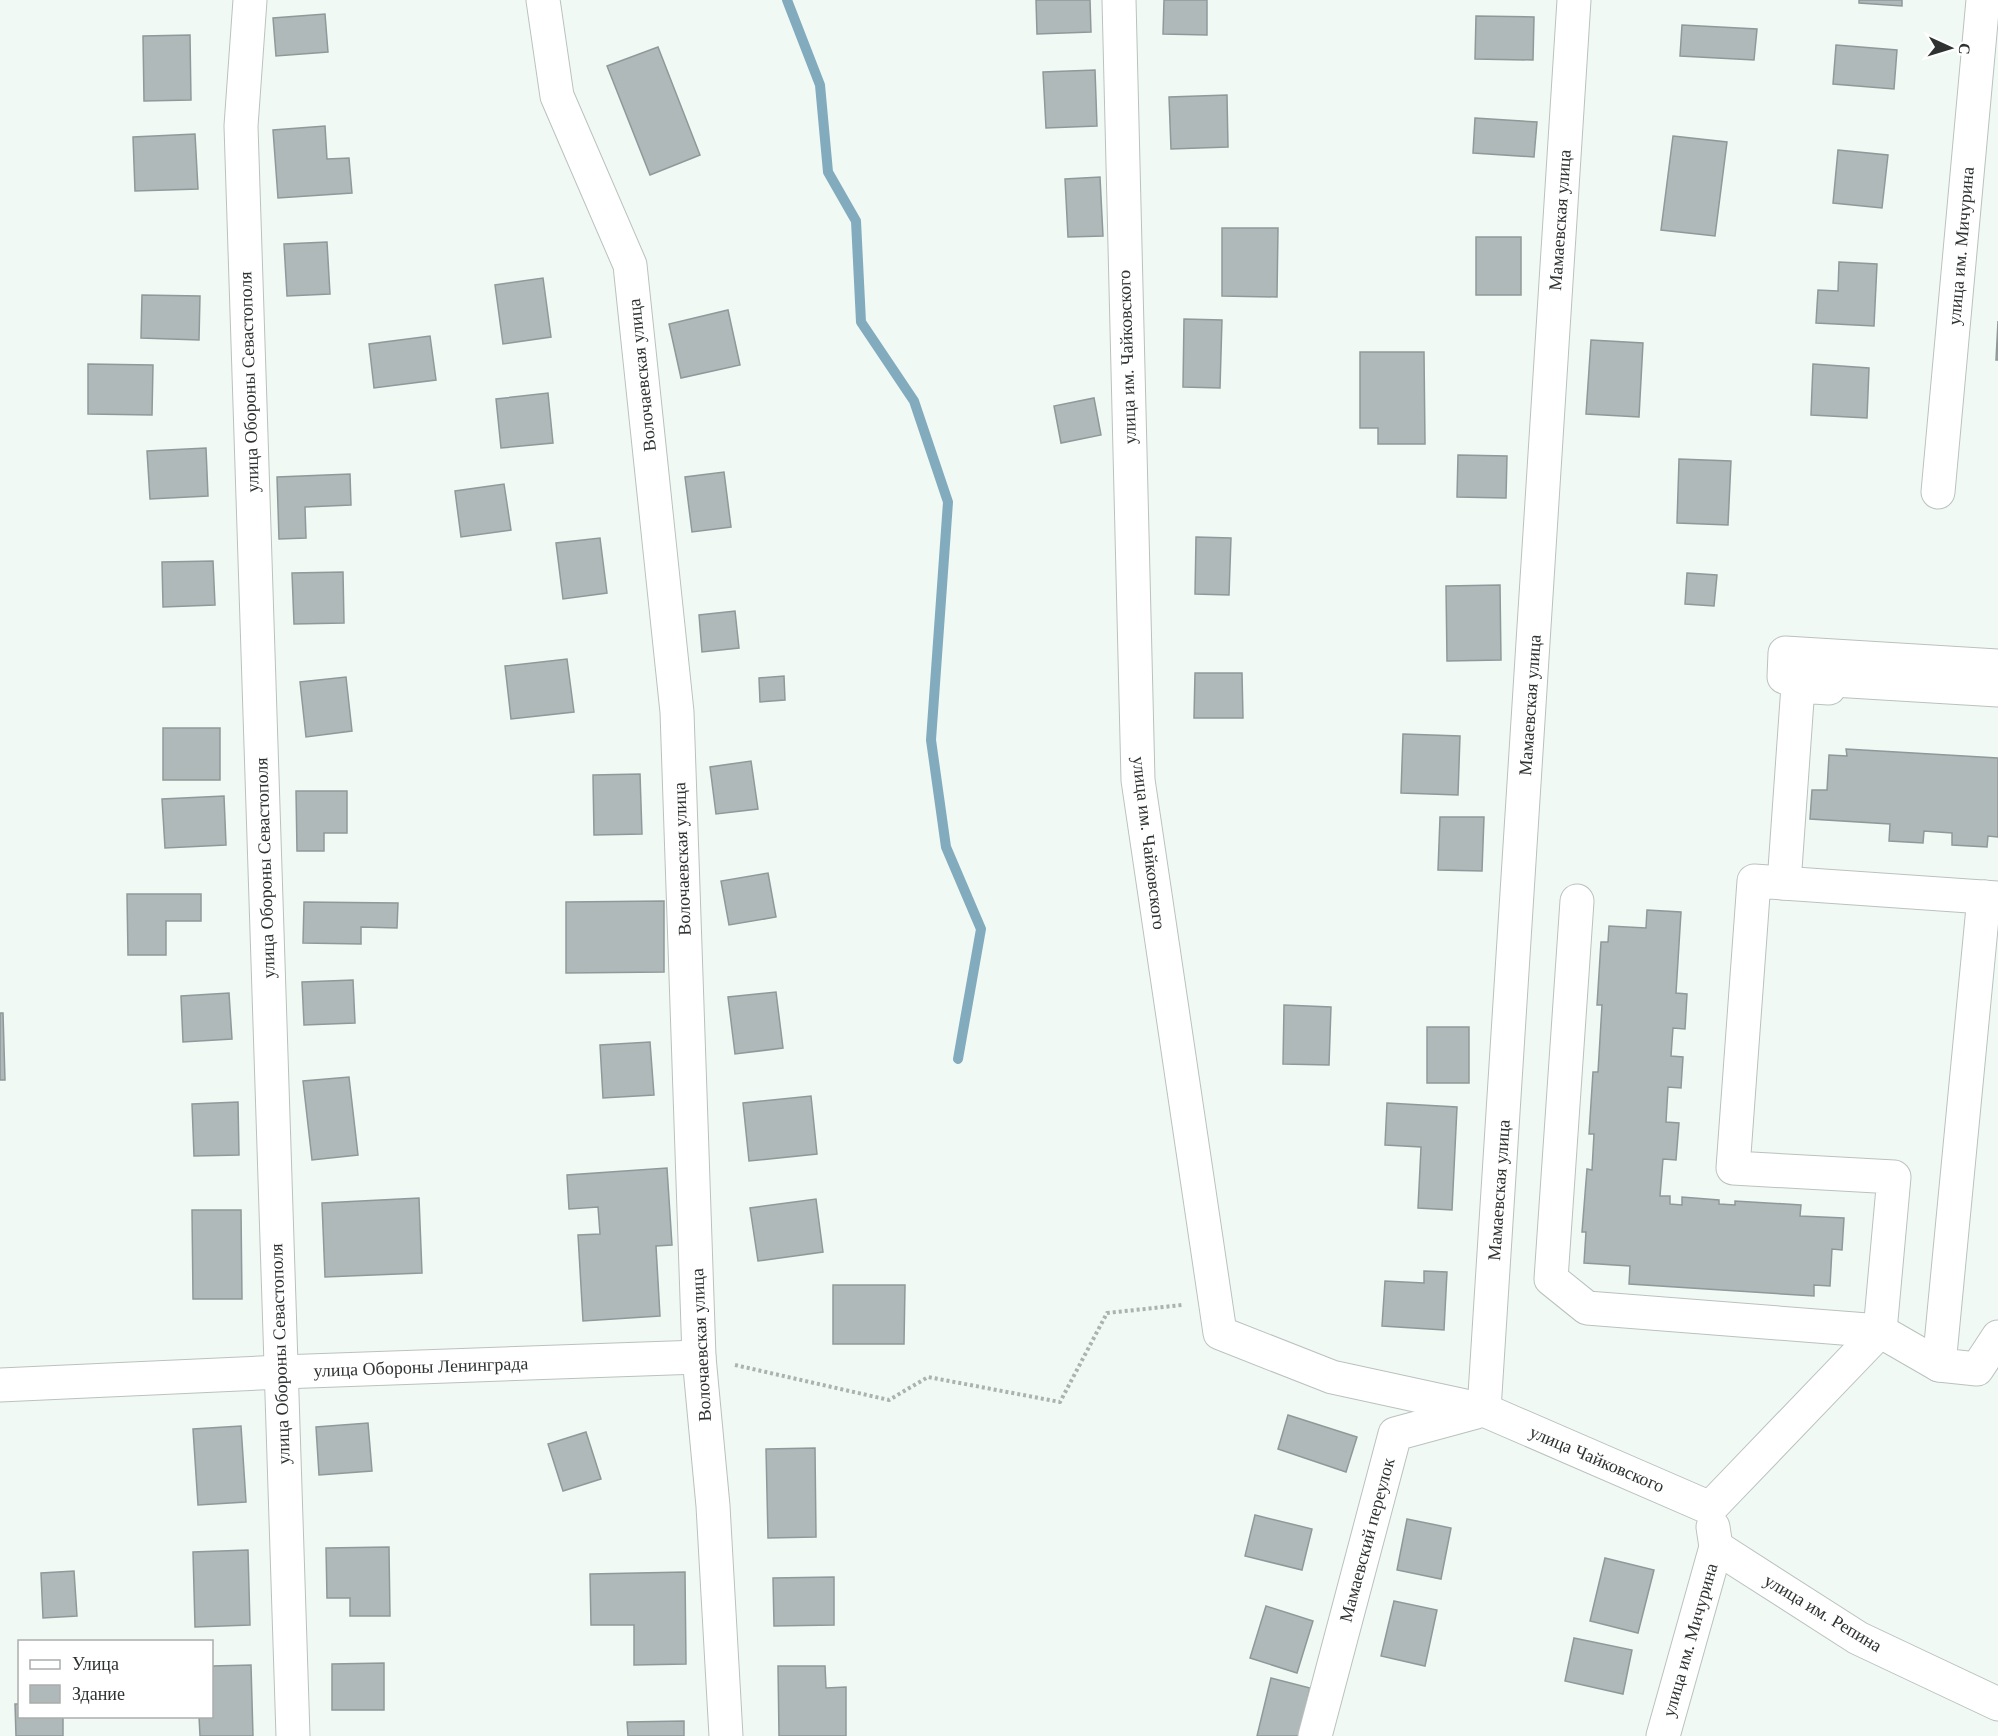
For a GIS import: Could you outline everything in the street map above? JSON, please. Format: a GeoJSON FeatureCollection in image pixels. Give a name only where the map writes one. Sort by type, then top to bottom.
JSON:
{"type":"FeatureCollection","features":[{"type":"Feature","properties":{"kind":"street","name":"улица Обороны Севастополя"},"geometry":{"type":"LineString","coordinates":[[250,0],[241,126],[293,1736]]}},
{"type":"Feature","properties":{"kind":"street","name":"Волочаевская улица"},"geometry":{"type":"LineString","coordinates":[[543,0],[557,96],[630,265],[678,712],[699,1357],[713,1506],[726,1736]]}},
{"type":"Feature","properties":{"kind":"street","name":"улица им. Чайковского"},"geometry":{"type":"LineString","coordinates":[[1119,0],[1138,780],[1220,1333],[1332,1377],[1484,1410]]}},
{"type":"Feature","properties":{"kind":"street","name":"Мамаевская улица"},"geometry":{"type":"LineString","coordinates":[[1484,1410],[1574,0]]}},
{"type":"Feature","properties":{"kind":"street","name":"улица им. Мичурина"},"geometry":{"type":"LineString","coordinates":[[1938,492],[1983,0]]}},
{"type":"Feature","properties":{"kind":"street"},"geometry":{"type":"LineString","coordinates":[[1998,666],[1785,653],[1784,677],[1998,690]]}},
{"type":"Feature","properties":{"kind":"street"},"geometry":{"type":"LineString","coordinates":[[1784,883],[1798,686],[1998,702]]}},
{"type":"Feature","properties":{"kind":"street"},"geometry":{"type":"LineString","coordinates":[[1710,1508],[1880,1331],[1894,1177],[1733,1168],[1754,881],[1991,898],[1939,1365]]}},
{"type":"Feature","properties":{"kind":"street"},"geometry":{"type":"LineString","coordinates":[[1577,901],[1551,1279],[1587,1308],[1880,1331],[1939,1365],[1977,1369],[1998,1337]]}},
{"type":"Feature","properties":{"kind":"street","name":"улица Обороны Ленинграда"},"geometry":{"type":"LineString","coordinates":[[0,1385],[699,1357]]}},
{"type":"Feature","properties":{"kind":"street","name":"улица Чайковского"},"geometry":{"type":"LineString","coordinates":[[1484,1410],[1710,1508]]}},
{"type":"Feature","properties":{"kind":"street","name":"Мамаевский переулок"},"geometry":{"type":"LineString","coordinates":[[1315,1736],[1395,1434],[1484,1410]]}},
{"type":"Feature","properties":{"kind":"street","name":"улица им. Мичурина"},"geometry":{"type":"LineString","coordinates":[[1663,1736],[1716,1547],[1710,1508]]}},
{"type":"Feature","properties":{"kind":"street","name":"улица им. Репина"},"geometry":{"type":"LineString","coordinates":[[1716,1547],[1858,1638],[1998,1704]]}},
{"type":"Feature","properties":{"kind":"path"},"geometry":{"type":"LineString","coordinates":[[699,1357],[889,1400],[928,1377],[1060,1402],[1107,1313],[1215,1302]]}},
{"type":"Feature","properties":{"kind":"building"},"geometry":{"type":"Polygon","coordinates":[[[1036,0],[1090,0],[1091,32],[1037,34],[1036,0]]]}},
{"type":"Feature","properties":{"kind":"building"},"geometry":{"type":"Polygon","coordinates":[[[1164,0],[1207,0],[1207,35],[1163,34],[1164,0]]]}},
{"type":"Feature","properties":{"kind":"building"},"geometry":{"type":"Polygon","coordinates":[[[1859,0],[1902,0],[1902,6],[1859,3],[1859,0]]]}},
{"type":"Feature","properties":{"kind":"building"},"geometry":{"type":"Polygon","coordinates":[[[325,14],[328,52],[276,56],[273,18],[325,14]]]}},
{"type":"Feature","properties":{"kind":"building"},"geometry":{"type":"Polygon","coordinates":[[[1476,16],[1534,17],[1533,60],[1475,59],[1476,16]]]}},
{"type":"Feature","properties":{"kind":"building"},"geometry":{"type":"Polygon","coordinates":[[[1682,25],[1757,29],[1754,60],[1680,56],[1682,25]]]}},
{"type":"Feature","properties":{"kind":"building"},"geometry":{"type":"Polygon","coordinates":[[[190,35],[191,100],[144,101],[143,36],[190,35]]]}},
{"type":"Feature","properties":{"kind":"building"},"geometry":{"type":"Polygon","coordinates":[[[1836,45],[1897,50],[1894,89],[1833,84],[1836,45]]]}},
{"type":"Feature","properties":{"kind":"building"},"geometry":{"type":"Polygon","coordinates":[[[658,47],[700,155],[650,175],[607,66],[658,47]]]}},
{"type":"Feature","properties":{"kind":"building"},"geometry":{"type":"Polygon","coordinates":[[[1095,70],[1097,126],[1046,128],[1043,72],[1095,70]]]}},
{"type":"Feature","properties":{"kind":"building"},"geometry":{"type":"Polygon","coordinates":[[[1227,95],[1228,147],[1171,149],[1169,97],[1227,95]]]}},
{"type":"Feature","properties":{"kind":"building"},"geometry":{"type":"Polygon","coordinates":[[[1475,118],[1537,122],[1534,157],[1473,153],[1475,118]]]}},
{"type":"Feature","properties":{"kind":"building"},"geometry":{"type":"Polygon","coordinates":[[[325,126],[327,159],[349,158],[352,193],[278,198],[273,130],[325,126]]]}},
{"type":"Feature","properties":{"kind":"building"},"geometry":{"type":"Polygon","coordinates":[[[195,134],[198,189],[135,191],[133,137],[195,134]]]}},
{"type":"Feature","properties":{"kind":"building"},"geometry":{"type":"Polygon","coordinates":[[[1673,136],[1727,142],[1715,236],[1661,230],[1673,136]]]}},
{"type":"Feature","properties":{"kind":"building"},"geometry":{"type":"Polygon","coordinates":[[[1838,150],[1888,155],[1882,208],[1833,203],[1838,150]]]}},
{"type":"Feature","properties":{"kind":"building"},"geometry":{"type":"Polygon","coordinates":[[[1100,177],[1103,236],[1068,237],[1065,179],[1100,177]]]}},
{"type":"Feature","properties":{"kind":"building"},"geometry":{"type":"Polygon","coordinates":[[[1222,228],[1278,228],[1277,297],[1222,296],[1222,228]]]}},
{"type":"Feature","properties":{"kind":"building"},"geometry":{"type":"Polygon","coordinates":[[[1476,237],[1521,237],[1521,295],[1476,295],[1476,237]]]}},
{"type":"Feature","properties":{"kind":"building"},"geometry":{"type":"Polygon","coordinates":[[[327,242],[330,294],[287,296],[284,244],[327,242]]]}},
{"type":"Feature","properties":{"kind":"building"},"geometry":{"type":"Polygon","coordinates":[[[1839,262],[1877,264],[1874,326],[1816,323],[1818,290],[1838,291],[1839,262]]]}},
{"type":"Feature","properties":{"kind":"building"},"geometry":{"type":"Polygon","coordinates":[[[543,278],[551,337],[503,344],[495,285],[543,278]]]}},
{"type":"Feature","properties":{"kind":"building"},"geometry":{"type":"Polygon","coordinates":[[[142,295],[200,296],[199,340],[141,338],[142,295]]]}},
{"type":"Feature","properties":{"kind":"building"},"geometry":{"type":"Polygon","coordinates":[[[728,310],[740,365],[681,378],[669,324],[728,310]]]}},
{"type":"Feature","properties":{"kind":"building"},"geometry":{"type":"Polygon","coordinates":[[[1184,319],[1222,320],[1220,388],[1183,387],[1184,319]]]}},
{"type":"Feature","properties":{"kind":"building"},"geometry":{"type":"Polygon","coordinates":[[[1998,321],[1998,360],[1996,360],[1998,321]]]}},
{"type":"Feature","properties":{"kind":"building"},"geometry":{"type":"Polygon","coordinates":[[[430,336],[436,380],[374,388],[369,344],[430,336]]]}},
{"type":"Feature","properties":{"kind":"building"},"geometry":{"type":"Polygon","coordinates":[[[1591,340],[1643,343],[1639,417],[1586,414],[1591,340]]]}},
{"type":"Feature","properties":{"kind":"building"},"geometry":{"type":"Polygon","coordinates":[[[1360,352],[1424,352],[1425,444],[1378,444],[1378,428],[1360,428],[1360,352]]]}},
{"type":"Feature","properties":{"kind":"building"},"geometry":{"type":"Polygon","coordinates":[[[88,364],[153,365],[152,415],[88,414],[88,364]]]}},
{"type":"Feature","properties":{"kind":"building"},"geometry":{"type":"Polygon","coordinates":[[[1813,364],[1869,368],[1867,418],[1811,415],[1813,364]]]}},
{"type":"Feature","properties":{"kind":"building"},"geometry":{"type":"Polygon","coordinates":[[[548,393],[553,443],[501,448],[496,399],[548,393]]]}},
{"type":"Feature","properties":{"kind":"building"},"geometry":{"type":"Polygon","coordinates":[[[1094,398],[1101,435],[1061,443],[1054,406],[1094,398]]]}},
{"type":"Feature","properties":{"kind":"building"},"geometry":{"type":"Polygon","coordinates":[[[206,448],[208,496],[150,499],[147,451],[206,448]]]}},
{"type":"Feature","properties":{"kind":"building"},"geometry":{"type":"Polygon","coordinates":[[[1458,455],[1507,456],[1506,498],[1457,497],[1458,455]]]}},
{"type":"Feature","properties":{"kind":"building"},"geometry":{"type":"Polygon","coordinates":[[[1679,459],[1731,461],[1728,525],[1677,523],[1679,459]]]}},
{"type":"Feature","properties":{"kind":"building"},"geometry":{"type":"Polygon","coordinates":[[[724,472],[731,527],[692,532],[685,477],[724,472]]]}},
{"type":"Feature","properties":{"kind":"building"},"geometry":{"type":"Polygon","coordinates":[[[350,474],[351,505],[305,507],[306,538],[279,539],[277,477],[350,474]]]}},
{"type":"Feature","properties":{"kind":"building"},"geometry":{"type":"Polygon","coordinates":[[[504,484],[511,530],[461,537],[455,491],[504,484]]]}},
{"type":"Feature","properties":{"kind":"building"},"geometry":{"type":"Polygon","coordinates":[[[1196,537],[1231,538],[1229,595],[1195,594],[1196,537]]]}},
{"type":"Feature","properties":{"kind":"building"},"geometry":{"type":"Polygon","coordinates":[[[600,538],[607,593],[563,599],[556,543],[600,538]]]}},
{"type":"Feature","properties":{"kind":"building"},"geometry":{"type":"Polygon","coordinates":[[[213,561],[215,605],[163,607],[162,562],[213,561]]]}},
{"type":"Feature","properties":{"kind":"building"},"geometry":{"type":"Polygon","coordinates":[[[343,572],[344,623],[294,624],[292,573],[343,572]]]}},
{"type":"Feature","properties":{"kind":"building"},"geometry":{"type":"Polygon","coordinates":[[[1687,573],[1717,575],[1714,606],[1685,604],[1687,573]]]}},
{"type":"Feature","properties":{"kind":"building"},"geometry":{"type":"Polygon","coordinates":[[[1500,585],[1501,660],[1447,661],[1446,586],[1500,585]]]}},
{"type":"Feature","properties":{"kind":"building"},"geometry":{"type":"Polygon","coordinates":[[[735,611],[739,648],[702,652],[699,615],[735,611]]]}},
{"type":"Feature","properties":{"kind":"building"},"geometry":{"type":"Polygon","coordinates":[[[567,659],[574,712],[511,719],[505,666],[567,659]]]}},
{"type":"Feature","properties":{"kind":"building"},"geometry":{"type":"Polygon","coordinates":[[[1195,673],[1242,673],[1243,718],[1194,718],[1195,673]]]}},
{"type":"Feature","properties":{"kind":"building"},"geometry":{"type":"Polygon","coordinates":[[[784,676],[785,700],[760,702],[759,678],[784,676]]]}},
{"type":"Feature","properties":{"kind":"building"},"geometry":{"type":"Polygon","coordinates":[[[346,677],[352,731],[306,737],[300,682],[346,677]]]}},
{"type":"Feature","properties":{"kind":"building"},"geometry":{"type":"Polygon","coordinates":[[[163,728],[220,728],[220,780],[163,780],[163,728]]]}},
{"type":"Feature","properties":{"kind":"building"},"geometry":{"type":"Polygon","coordinates":[[[1403,734],[1460,736],[1458,795],[1401,793],[1403,734]]]}},
{"type":"Feature","properties":{"kind":"building"},"geometry":{"type":"Polygon","coordinates":[[[1846,749],[1998,758],[1998,837],[1988,836],[1987,847],[1952,845],[1952,833],[1924,831],[1923,843],[1889,841],[1890,824],[1810,819],[1812,790],[1827,790],[1829,755],[1847,756],[1846,749]]]}},
{"type":"Feature","properties":{"kind":"building"},"geometry":{"type":"Polygon","coordinates":[[[751,761],[758,809],[716,814],[710,767],[751,761]]]}},
{"type":"Feature","properties":{"kind":"building"},"geometry":{"type":"Polygon","coordinates":[[[640,774],[642,834],[594,835],[593,775],[640,774]]]}},
{"type":"Feature","properties":{"kind":"building"},"geometry":{"type":"Polygon","coordinates":[[[296,791],[347,791],[347,833],[324,833],[324,851],[297,851],[296,791]]]}},
{"type":"Feature","properties":{"kind":"building"},"geometry":{"type":"Polygon","coordinates":[[[224,796],[226,845],[165,848],[162,799],[224,796]]]}},
{"type":"Feature","properties":{"kind":"building"},"geometry":{"type":"Polygon","coordinates":[[[1440,817],[1484,817],[1482,871],[1438,870],[1440,817]]]}},
{"type":"Feature","properties":{"kind":"building"},"geometry":{"type":"Polygon","coordinates":[[[768,873],[776,917],[729,925],[721,881],[768,873]]]}},
{"type":"Feature","properties":{"kind":"building"},"geometry":{"type":"Polygon","coordinates":[[[127,894],[201,894],[201,921],[166,921],[166,955],[128,955],[127,894]]]}},
{"type":"Feature","properties":{"kind":"building"},"geometry":{"type":"Polygon","coordinates":[[[664,901],[664,972],[566,973],[566,902],[664,901]]]}},
{"type":"Feature","properties":{"kind":"building"},"geometry":{"type":"Polygon","coordinates":[[[304,902],[398,903],[397,928],[361,927],[361,944],[303,943],[304,902]]]}},
{"type":"Feature","properties":{"kind":"building"},"geometry":{"type":"Polygon","coordinates":[[[1647,910],[1681,912],[1676,993],[1687,994],[1685,1029],[1673,1028],[1671,1056],[1683,1057],[1681,1088],[1668,1087],[1666,1122],[1679,1123],[1676,1160],[1663,1159],[1660,1196],[1670,1196],[1670,1204],[1682,1205],[1682,1197],[1719,1200],[1719,1204],[1735,1205],[1735,1201],[1801,1205],[1800,1216],[1844,1218],[1842,1250],[1832,1249],[1830,1286],[1814,1285],[1814,1296],[1629,1284],[1630,1266],[1584,1263],[1586,1232],[1582,1232],[1587,1169],[1592,1170],[1594,1134],[1589,1134],[1593,1072],[1598,1072],[1602,1005],[1597,1005],[1601,942],[1608,942],[1609,926],[1646,928],[1647,910]]]}},
{"type":"Feature","properties":{"kind":"building"},"geometry":{"type":"Polygon","coordinates":[[[353,980],[355,1023],[304,1025],[302,982],[353,980]]]}},
{"type":"Feature","properties":{"kind":"building"},"geometry":{"type":"Polygon","coordinates":[[[776,992],[783,1048],[735,1054],[728,997],[776,992]]]}},
{"type":"Feature","properties":{"kind":"building"},"geometry":{"type":"Polygon","coordinates":[[[229,993],[232,1039],[183,1042],[181,996],[229,993]]]}},
{"type":"Feature","properties":{"kind":"building"},"geometry":{"type":"Polygon","coordinates":[[[1284,1005],[1331,1007],[1329,1065],[1283,1064],[1284,1005]]]}},
{"type":"Feature","properties":{"kind":"building"},"geometry":{"type":"Polygon","coordinates":[[[0,1013],[3,1013],[5,1080],[0,1080],[0,1013]]]}},
{"type":"Feature","properties":{"kind":"building"},"geometry":{"type":"Polygon","coordinates":[[[1427,1027],[1469,1027],[1469,1083],[1427,1083],[1427,1027]]]}},
{"type":"Feature","properties":{"kind":"building"},"geometry":{"type":"Polygon","coordinates":[[[650,1042],[654,1095],[603,1098],[600,1045],[650,1042]]]}},
{"type":"Feature","properties":{"kind":"building"},"geometry":{"type":"Polygon","coordinates":[[[349,1077],[358,1155],[312,1160],[303,1081],[349,1077]]]}},
{"type":"Feature","properties":{"kind":"building"},"geometry":{"type":"Polygon","coordinates":[[[811,1096],[817,1154],[749,1161],[743,1103],[811,1096]]]}},
{"type":"Feature","properties":{"kind":"building"},"geometry":{"type":"Polygon","coordinates":[[[238,1102],[239,1155],[194,1156],[192,1104],[238,1102]]]}},
{"type":"Feature","properties":{"kind":"building"},"geometry":{"type":"Polygon","coordinates":[[[1387,1103],[1457,1107],[1452,1210],[1418,1208],[1421,1147],[1385,1145],[1387,1103]]]}},
{"type":"Feature","properties":{"kind":"building"},"geometry":{"type":"Polygon","coordinates":[[[667,1168],[672,1245],[656,1246],[660,1316],[583,1321],[578,1235],[600,1234],[598,1207],[569,1209],[567,1175],[667,1168]]]}},
{"type":"Feature","properties":{"kind":"building"},"geometry":{"type":"Polygon","coordinates":[[[419,1198],[422,1273],[325,1277],[322,1203],[419,1198]]]}},
{"type":"Feature","properties":{"kind":"building"},"geometry":{"type":"Polygon","coordinates":[[[816,1199],[823,1252],[758,1261],[750,1208],[816,1199]]]}},
{"type":"Feature","properties":{"kind":"building"},"geometry":{"type":"Polygon","coordinates":[[[192,1210],[241,1210],[242,1299],[193,1299],[192,1210]]]}},
{"type":"Feature","properties":{"kind":"building"},"geometry":{"type":"Polygon","coordinates":[[[1424,1271],[1447,1272],[1444,1330],[1382,1326],[1385,1281],[1424,1283],[1424,1271]]]}},
{"type":"Feature","properties":{"kind":"building"},"geometry":{"type":"Polygon","coordinates":[[[833,1285],[905,1285],[904,1344],[833,1344],[833,1285]]]}},
{"type":"Feature","properties":{"kind":"building"},"geometry":{"type":"Polygon","coordinates":[[[1288,1415],[1357,1437],[1346,1472],[1278,1449],[1288,1415]]]}},
{"type":"Feature","properties":{"kind":"building"},"geometry":{"type":"Polygon","coordinates":[[[368,1423],[372,1471],[319,1475],[316,1427],[368,1423]]]}},
{"type":"Feature","properties":{"kind":"building"},"geometry":{"type":"Polygon","coordinates":[[[241,1426],[246,1502],[198,1505],[193,1429],[241,1426]]]}},
{"type":"Feature","properties":{"kind":"building"},"geometry":{"type":"Polygon","coordinates":[[[586,1432],[601,1479],[563,1491],[548,1444],[586,1432]]]}},
{"type":"Feature","properties":{"kind":"building"},"geometry":{"type":"Polygon","coordinates":[[[815,1448],[816,1537],[768,1538],[766,1449],[815,1448]]]}},
{"type":"Feature","properties":{"kind":"building"},"geometry":{"type":"Polygon","coordinates":[[[1255,1515],[1312,1529],[1302,1570],[1245,1556],[1255,1515]]]}},
{"type":"Feature","properties":{"kind":"building"},"geometry":{"type":"Polygon","coordinates":[[[1407,1519],[1451,1528],[1441,1579],[1397,1570],[1407,1519]]]}},
{"type":"Feature","properties":{"kind":"building"},"geometry":{"type":"Polygon","coordinates":[[[389,1547],[390,1616],[350,1616],[350,1598],[327,1598],[326,1548],[389,1547]]]}},
{"type":"Feature","properties":{"kind":"building"},"geometry":{"type":"Polygon","coordinates":[[[248,1550],[250,1625],[195,1627],[193,1552],[248,1550]]]}},
{"type":"Feature","properties":{"kind":"building"},"geometry":{"type":"Polygon","coordinates":[[[1605,1558],[1654,1570],[1638,1633],[1590,1621],[1605,1558]]]}},
{"type":"Feature","properties":{"kind":"building"},"geometry":{"type":"Polygon","coordinates":[[[74,1571],[77,1616],[43,1618],[41,1573],[74,1571]]]}},
{"type":"Feature","properties":{"kind":"building"},"geometry":{"type":"Polygon","coordinates":[[[685,1572],[686,1664],[634,1665],[634,1625],[591,1625],[590,1574],[685,1572]]]}},
{"type":"Feature","properties":{"kind":"building"},"geometry":{"type":"Polygon","coordinates":[[[834,1577],[834,1625],[774,1626],[773,1578],[834,1577]]]}},
{"type":"Feature","properties":{"kind":"building"},"geometry":{"type":"Polygon","coordinates":[[[1394,1601],[1437,1610],[1425,1666],[1381,1656],[1394,1601]]]}},
{"type":"Feature","properties":{"kind":"building"},"geometry":{"type":"Polygon","coordinates":[[[1266,1606],[1313,1621],[1297,1673],[1250,1658],[1266,1606]]]}},
{"type":"Feature","properties":{"kind":"building"},"geometry":{"type":"Polygon","coordinates":[[[1574,1638],[1632,1650],[1623,1694],[1565,1681],[1574,1638]]]}},
{"type":"Feature","properties":{"kind":"building"},"geometry":{"type":"Polygon","coordinates":[[[384,1663],[384,1710],[332,1710],[332,1664],[384,1663]]]}},
{"type":"Feature","properties":{"kind":"building"},"geometry":{"type":"Polygon","coordinates":[[[251,1665],[253,1736],[200,1736],[199,1718],[213,1718],[213,1666],[251,1665]]]}},
{"type":"Feature","properties":{"kind":"building"},"geometry":{"type":"Polygon","coordinates":[[[778,1666],[825,1666],[826,1688],[846,1687],[846,1736],[779,1736],[778,1666]]]}},
{"type":"Feature","properties":{"kind":"building"},"geometry":{"type":"Polygon","coordinates":[[[1271,1678],[1310,1688],[1299,1736],[1257,1736],[1271,1678]]]}},
{"type":"Feature","properties":{"kind":"building"},"geometry":{"type":"Polygon","coordinates":[[[15,1704],[18,1704],[18,1718],[63,1718],[63,1736],[16,1736],[15,1704]]]}},
{"type":"Feature","properties":{"kind":"building"},"geometry":{"type":"Polygon","coordinates":[[[684,1721],[684,1736],[628,1736],[627,1722],[684,1721]]]}},
{"type":"Feature","properties":{"kind":"waterway"},"geometry":{"type":"LineString","coordinates":[[787,0],[820,85],[828,172],[856,221],[861,322],[914,401],[948,502],[931,740],[946,847],[981,929],[958,1059]]}}]}
